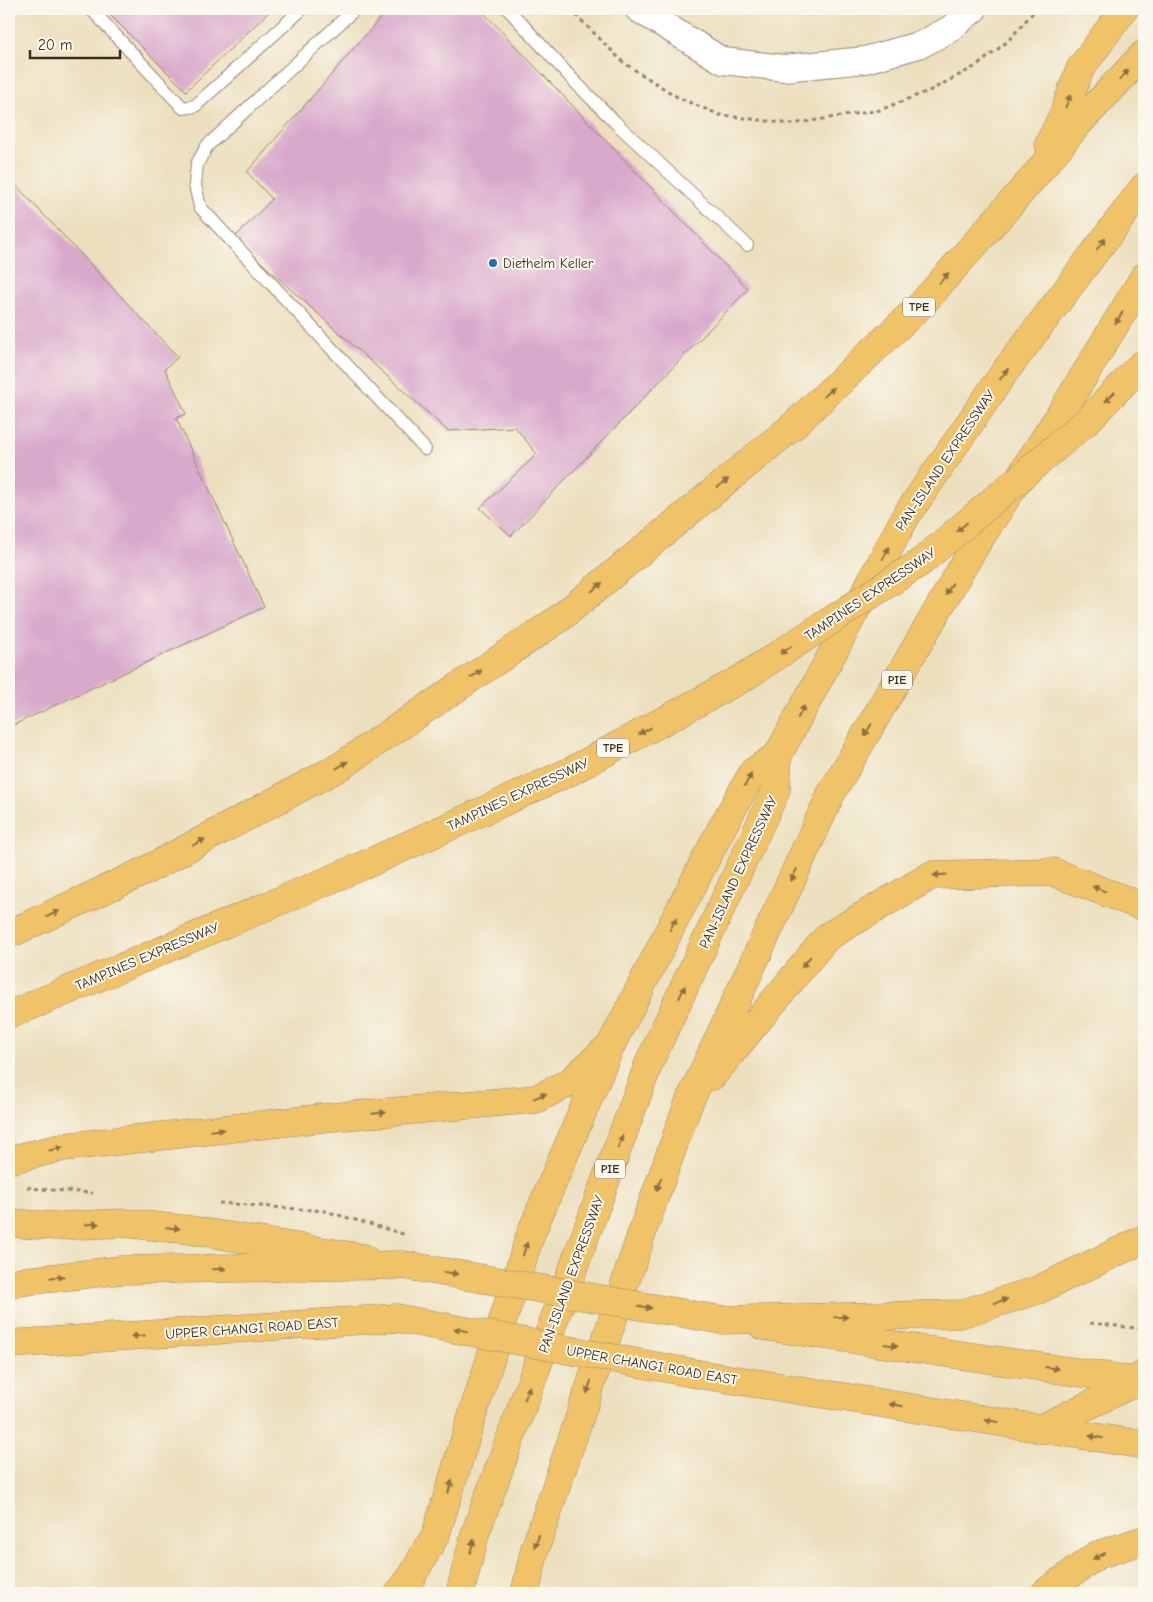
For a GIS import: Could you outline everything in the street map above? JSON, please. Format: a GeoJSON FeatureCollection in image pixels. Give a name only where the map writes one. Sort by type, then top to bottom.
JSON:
{"type":"FeatureCollection","features":[{"type":"Feature","properties":{"kind":"main road"},"geometry":{"type":"LineString","coordinates":[[1034,177],[1064,113],[1080,69],[1124,9]]}},
{"type":"Feature","properties":{"kind":"main road","name":"TPE"},"geometry":{"type":"LineString","coordinates":[[9,934],[145,871],[341,766],[560,618],[793,426],[921,305],[1077,126],[1144,54]]}},
{"type":"Feature","properties":{"kind":"main road","name":"PAN-ISLAND EXPRESSWAY"},"geometry":{"type":"LineString","coordinates":[[460,1593],[475,1534],[649,1063],[776,790],[778,755],[906,516],[1004,373],[1144,187]]}},
{"type":"Feature","properties":{"kind":"main road","name":"PIE"},"geometry":{"type":"LineString","coordinates":[[525,1593],[538,1540],[645,1224],[688,1105],[831,794],[973,549],[1144,277]]}},
{"type":"Feature","properties":{"kind":"main road","name":"TAMPINES EXPRESSWAY"},"geometry":{"type":"LineString","coordinates":[[9,1015],[360,867],[568,772],[741,679],[921,562],[1088,420],[1144,362]]}},
{"type":"Feature","properties":{"kind":"main road"},"geometry":{"type":"LineString","coordinates":[[399,1593],[412,1576],[436,1534],[531,1232],[611,1045],[719,833],[753,772],[778,755]]}},
{"type":"Feature","properties":{"kind":"main road"},"geometry":{"type":"LineString","coordinates":[[688,1105],[827,937],[932,875],[1053,872],[1144,907]]}},
{"type":"Feature","properties":{"kind":"main road"},"geometry":{"type":"LineString","coordinates":[[9,1160],[64,1147],[322,1118],[536,1099],[570,1082],[611,1045]]}},
{"type":"Feature","properties":{"kind":"main road"},"geometry":{"type":"LineString","coordinates":[[9,1223],[55,1226],[124,1223],[190,1230],[722,1320],[1142,1379]]}},
{"type":"Feature","properties":{"kind":"main road"},"geometry":{"type":"LineString","coordinates":[[9,1238],[55,1226]]}},
{"type":"Feature","properties":{"kind":"main road"},"geometry":{"type":"LineString","coordinates":[[722,1320],[960,1314],[1038,1290],[1144,1239]]}},
{"type":"Feature","properties":{"kind":"main road"},"geometry":{"type":"LineString","coordinates":[[9,1283],[121,1270],[403,1265]]}},
{"type":"Feature","properties":{"kind":"main road","name":"UPPER CHANGI ROAD EAST"},"geometry":{"type":"LineString","coordinates":[[9,1344],[396,1318],[698,1374],[1144,1445]]}},
{"type":"Feature","properties":{"kind":"main road"},"geometry":{"type":"LineString","coordinates":[[1040,1429],[1142,1379]]}},
{"type":"Feature","properties":{"kind":"main road"},"geometry":{"type":"LineString","coordinates":[[1046,1593],[1097,1555],[1144,1540]]}},
{"type":"Feature","properties":{"kind":"street"},"geometry":{"type":"LineString","coordinates":[[638,9],[723,60],[784,68],[865,60],[922,44],[950,29],[974,9]]}},
{"type":"Feature","properties":{"kind":"lane"},"geometry":{"type":"LineString","coordinates":[[91,9],[183,108],[195,106],[302,9]]}},
{"type":"Feature","properties":{"kind":"lane"},"geometry":{"type":"LineString","coordinates":[[355,9],[207,146],[197,164],[195,185],[200,207],[425,449]]}},
{"type":"Feature","properties":{"kind":"lane"},"geometry":{"type":"LineString","coordinates":[[508,9],[616,124],[747,245]]}},
{"type":"Feature","properties":{"kind":"path"},"geometry":{"type":"LineString","coordinates":[[766,9],[783,14],[835,12],[851,9]]}},
{"type":"Feature","properties":{"kind":"path"},"geometry":{"type":"LineString","coordinates":[[978,64],[1008,41],[1036,9]]}},
{"type":"Feature","properties":{"kind":"path"},"geometry":{"type":"LineString","coordinates":[[1090,1323],[1144,1329]]}},
{"type":"Feature","properties":{"kind":"building"},"geometry":{"type":"Polygon","coordinates":[[[104,9],[272,9],[186,91],[104,9]]]}},
{"type":"Feature","properties":{"kind":"building","name":"Diethelm Keller"},"geometry":{"type":"Polygon","coordinates":[[[388,9],[480,9],[748,289],[511,536],[480,508],[537,454],[515,427],[448,431],[234,238],[272,199],[247,172],[388,9]]]}},
{"type":"Feature","properties":{"kind":"building"},"geometry":{"type":"Polygon","coordinates":[[[9,178],[178,357],[165,369],[186,414],[176,418],[264,607],[9,727],[9,178]]]}},
{"type":"Feature","properties":{"kind":"place","name":"Diethelm Keller"},"geometry":{"type":"Point","coordinates":[493,263]}}]}
